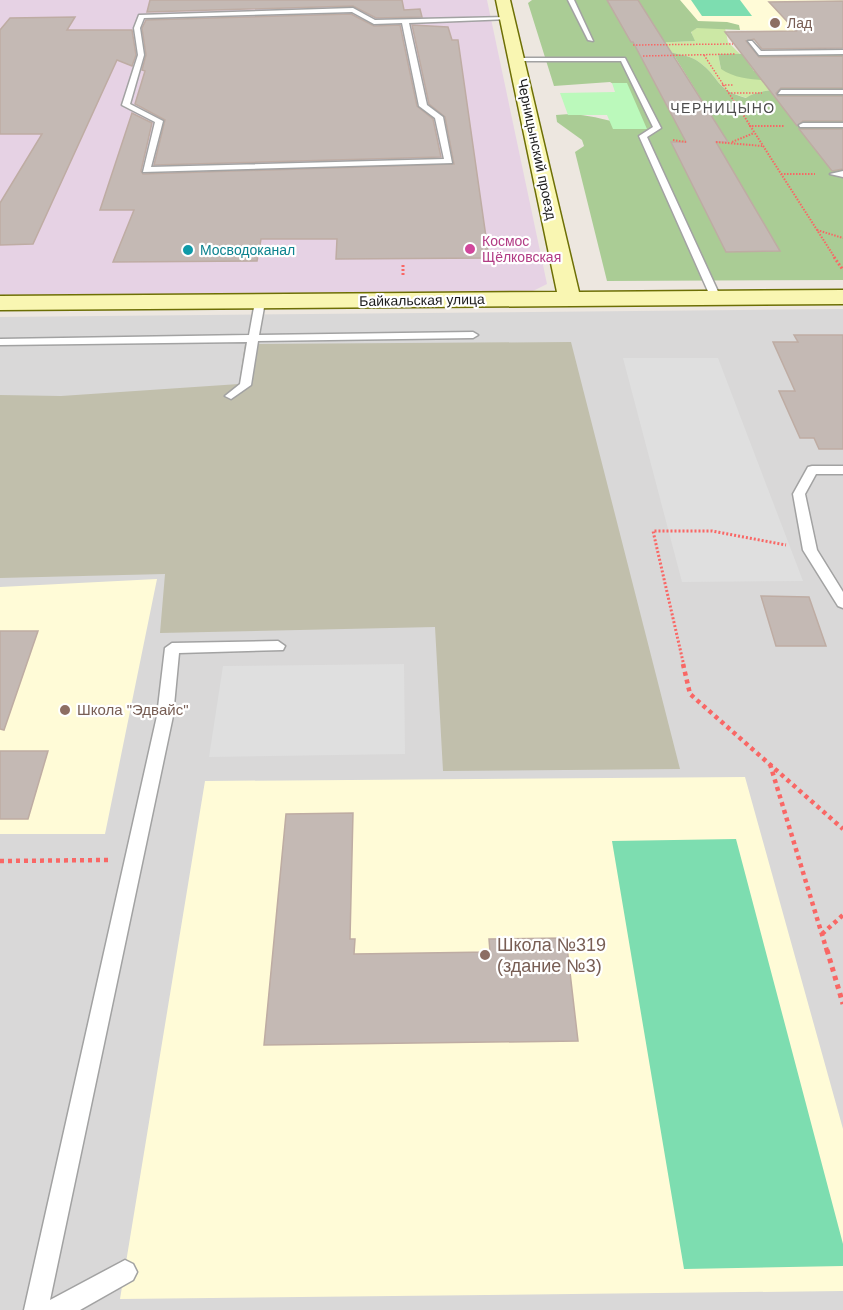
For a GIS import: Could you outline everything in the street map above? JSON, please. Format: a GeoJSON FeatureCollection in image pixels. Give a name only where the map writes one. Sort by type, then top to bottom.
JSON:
{"type":"FeatureCollection","features":[{"type":"Feature","properties":{"kind":"street","name":"Черницынский проезд"},"geometry":{"type":"LineString","coordinates":[[503,0],[569,299]]}},
{"type":"Feature","properties":{"kind":"street","name":"Байкальская улица"},"geometry":{"type":"LineString","coordinates":[[0,303],[843,297]]}},
{"type":"Feature","properties":{"kind":"lane"},"geometry":{"type":"LineString","coordinates":[[571,0],[591,40]]}},
{"type":"Feature","properties":{"kind":"lane"},"geometry":{"type":"LineString","coordinates":[[405,21],[423,106],[440,117],[449,161],[147,170],[159,121],[126,105],[141,55],[137,27],[141,16],[353,10],[374,22],[405,21],[507,19]]}},
{"type":"Feature","properties":{"kind":"lane"},"geometry":{"type":"LineString","coordinates":[[750,42],[759,53],[843,52]]}},
{"type":"Feature","properties":{"kind":"lane"},"geometry":{"type":"LineString","coordinates":[[518,60],[623,59],[657,128],[643,136],[716,298]]}},
{"type":"Feature","properties":{"kind":"lane"},"geometry":{"type":"LineString","coordinates":[[781,92],[843,92]]}},
{"type":"Feature","properties":{"kind":"lane"},"geometry":{"type":"LineString","coordinates":[[803,126],[843,125]]}},
{"type":"Feature","properties":{"kind":"lane"},"geometry":{"type":"LineString","coordinates":[[231,396],[245,385],[260,302]]}},
{"type":"Feature","properties":{"kind":"lane"},"geometry":{"type":"LineString","coordinates":[[0,342],[473,336]]}},
{"type":"Feature","properties":{"kind":"lane"},"geometry":{"type":"LineString","coordinates":[[843,470],[812,470],[800,494],[810,550],[843,603]]}},
{"type":"Feature","properties":{"kind":"lane"},"geometry":{"type":"LineString","coordinates":[[36,1310],[165,716],[172,648],[278,646]]}},
{"type":"Feature","properties":{"kind":"lane"},"geometry":{"type":"LineString","coordinates":[[56,1310],[124,1272]]}},
{"type":"Feature","properties":{"kind":"path"},"geometry":{"type":"LineString","coordinates":[[623,59],[635,56],[759,53]]}},
{"type":"Feature","properties":{"kind":"path"},"geometry":{"type":"LineString","coordinates":[[704,56],[843,270]]}},
{"type":"Feature","properties":{"kind":"path"},"geometry":{"type":"LineString","coordinates":[[722,85],[733,85]]}},
{"type":"Feature","properties":{"kind":"path"},"geometry":{"type":"LineString","coordinates":[[727,93],[781,92]]}},
{"type":"Feature","properties":{"kind":"path"},"geometry":{"type":"LineString","coordinates":[[749,126],[803,126]]}},
{"type":"Feature","properties":{"kind":"path"},"geometry":{"type":"LineString","coordinates":[[728,143],[754,133]]}},
{"type":"Feature","properties":{"kind":"path"},"geometry":{"type":"LineString","coordinates":[[716,142],[762,146]]}},
{"type":"Feature","properties":{"kind":"path"},"geometry":{"type":"LineString","coordinates":[[780,174],[838,174]]}},
{"type":"Feature","properties":{"kind":"path"},"geometry":{"type":"LineString","coordinates":[[817,230],[843,238]]}},
{"type":"Feature","properties":{"kind":"path"},"geometry":{"type":"LineString","coordinates":[[810,550],[712,531],[653,531],[690,694],[843,829]]}},
{"type":"Feature","properties":{"kind":"path"},"geometry":{"type":"LineString","coordinates":[[769,762],[843,1004]]}},
{"type":"Feature","properties":{"kind":"path"},"geometry":{"type":"LineString","coordinates":[[0,861],[133,860]]}},
{"type":"Feature","properties":{"kind":"path"},"geometry":{"type":"LineString","coordinates":[[822,934],[843,915]]}},
{"type":"Feature","properties":{"kind":"shaded area"},"geometry":{"type":"Polygon","coordinates":[[[0,0],[487,0],[547,284],[531,292],[0,296],[0,0]]]}},
{"type":"Feature","properties":{"kind":"shaded area","name":"Лад"},"geometry":{"type":"Polygon","coordinates":[[[667,0],[843,0],[843,46],[783,46],[770,31],[736,30],[729,24],[683,23],[667,0]]]}},
{"type":"Feature","properties":{"kind":"shaded area"},"geometry":{"type":"Polygon","coordinates":[[[843,309],[843,1310],[0,1310],[0,317],[843,309]]]}},
{"type":"Feature","properties":{"kind":"shaded area"},"geometry":{"type":"Polygon","coordinates":[[[571,342],[680,769],[443,771],[435,627],[160,633],[165,574],[0,578],[0,395],[61,396],[239,384],[245,344],[571,342]]]}},
{"type":"Feature","properties":{"kind":"shaded area"},"geometry":{"type":"Polygon","coordinates":[[[623,358],[718,358],[803,581],[682,582],[623,358]]]}},
{"type":"Feature","properties":{"kind":"shaded area","name":"Школа \"Эдвайс\""},"geometry":{"type":"Polygon","coordinates":[[[157,579],[105,834],[0,834],[0,587],[157,579]]]}},
{"type":"Feature","properties":{"kind":"shaded area"},"geometry":{"type":"Polygon","coordinates":[[[404,664],[405,754],[209,757],[223,666],[404,664]]]}},
{"type":"Feature","properties":{"kind":"shaded area","name":"Школа №319 (здание №3)"},"geometry":{"type":"Polygon","coordinates":[[[745,777],[843,1129],[843,1291],[120,1299],[205,781],[745,777]]]}},
{"type":"Feature","properties":{"kind":"green space"},"geometry":{"type":"Polygon","coordinates":[[[532,0],[680,0],[698,21],[727,22],[739,25],[740,30],[697,28],[691,32],[695,41],[652,43],[663,50],[687,56],[699,62],[728,91],[746,98],[788,85],[729,73],[721,69],[718,54],[843,53],[843,60],[747,61],[754,71],[843,70],[843,96],[776,97],[843,107],[843,138],[807,139],[817,152],[843,151],[843,280],[607,281],[575,152],[584,146],[582,140],[557,122],[556,115],[583,115],[623,123],[620,88],[610,82],[554,86],[528,3],[532,0]],[[675,57],[642,58],[686,142],[672,143],[726,252],[779,251],[716,142],[727,141],[675,57]]]}},
{"type":"Feature","properties":{"kind":"green space"},"geometry":{"type":"Polygon","coordinates":[[[691,0],[740,0],[752,16],[702,16],[691,0]]]}},
{"type":"Feature","properties":{"kind":"green space"},"geometry":{"type":"Polygon","coordinates":[[[697,28],[725,28],[728,42],[740,54],[718,54],[721,69],[788,85],[747,98],[736,95],[723,87],[699,62],[687,56],[663,50],[652,43],[694,41],[691,31],[697,28]]]}},
{"type":"Feature","properties":{"kind":"green space"},"geometry":{"type":"Polygon","coordinates":[[[612,83],[627,83],[647,129],[613,129],[607,115],[568,115],[560,93],[615,92],[612,83]]]}},
{"type":"Feature","properties":{"kind":"green space"},"geometry":{"type":"Polygon","coordinates":[[[736,839],[843,1244],[843,1266],[684,1269],[612,841],[736,839]]]}},
{"type":"Feature","properties":{"kind":"building"},"geometry":{"type":"Polygon","coordinates":[[[150,0],[402,0],[404,10],[420,9],[422,17],[376,18],[353,6],[147,12],[150,0]]]}},
{"type":"Feature","properties":{"kind":"building"},"geometry":{"type":"Polygon","coordinates":[[[607,0],[638,0],[728,142],[716,142],[780,251],[726,252],[671,142],[686,142],[633,42],[607,0]]]}},
{"type":"Feature","properties":{"kind":"building"},"geometry":{"type":"Polygon","coordinates":[[[843,1],[843,48],[762,49],[754,39],[746,41],[759,57],[843,56],[843,88],[781,88],[776,93],[778,96],[843,96],[843,121],[803,121],[797,126],[725,32],[796,31],[769,2],[843,1]]]}},
{"type":"Feature","properties":{"kind":"building"},"geometry":{"type":"Polygon","coordinates":[[[351,14],[374,26],[400,25],[417,106],[433,119],[441,157],[154,165],[165,120],[135,104],[145,71],[142,70],[146,55],[142,28],[146,20],[351,14]]]}},
{"type":"Feature","properties":{"kind":"building"},"geometry":{"type":"Polygon","coordinates":[[[75,17],[67,30],[132,30],[136,55],[132,66],[117,60],[33,244],[0,245],[0,203],[42,134],[0,134],[0,30],[10,18],[75,17]]]}},
{"type":"Feature","properties":{"kind":"building"},"geometry":{"type":"Polygon","coordinates":[[[412,25],[448,27],[452,40],[458,40],[489,258],[336,259],[337,239],[261,239],[257,261],[113,262],[134,210],[100,210],[132,113],[152,123],[141,171],[143,174],[454,164],[445,117],[429,104],[412,25]]]}},
{"type":"Feature","properties":{"kind":"building"},"geometry":{"type":"Polygon","coordinates":[[[799,129],[843,129],[843,169],[832,171],[799,129]]]}},
{"type":"Feature","properties":{"kind":"building"},"geometry":{"type":"Polygon","coordinates":[[[794,335],[843,335],[843,449],[819,449],[814,438],[800,438],[779,391],[795,391],[773,342],[798,342],[794,335]]]}},
{"type":"Feature","properties":{"kind":"building"},"geometry":{"type":"Polygon","coordinates":[[[761,596],[809,597],[826,646],[776,646],[761,596]]]}},
{"type":"Feature","properties":{"kind":"building"},"geometry":{"type":"Polygon","coordinates":[[[0,631],[38,631],[4,730],[0,729],[0,631]]]}},
{"type":"Feature","properties":{"kind":"building"},"geometry":{"type":"Polygon","coordinates":[[[0,751],[48,751],[28,819],[0,819],[0,751]]]}},
{"type":"Feature","properties":{"kind":"building"},"geometry":{"type":"Polygon","coordinates":[[[353,813],[350,939],[355,939],[354,954],[490,952],[489,939],[566,938],[578,1041],[264,1045],[286,814],[353,813]]]}},
{"type":"Feature","properties":{"kind":"place","name":"Лад"},"geometry":{"type":"Point","coordinates":[775,23]}},
{"type":"Feature","properties":{"kind":"place","name":"Космос Щёлковская"},"geometry":{"type":"Point","coordinates":[470,249]}},
{"type":"Feature","properties":{"kind":"place","name":"Мосводоканал"},"geometry":{"type":"Point","coordinates":[188,250]}},
{"type":"Feature","properties":{"kind":"place","name":"Школа \"Эдвайс\""},"geometry":{"type":"Point","coordinates":[65,710]}},
{"type":"Feature","properties":{"kind":"place","name":"Школа №319 (здание №3)"},"geometry":{"type":"Point","coordinates":[485,955]}},
{"type":"Feature","properties":{"kind":"district","name":"ЧЕРНИЦЫНО"},"geometry":{"type":"Point","coordinates":[723,108]}}]}
